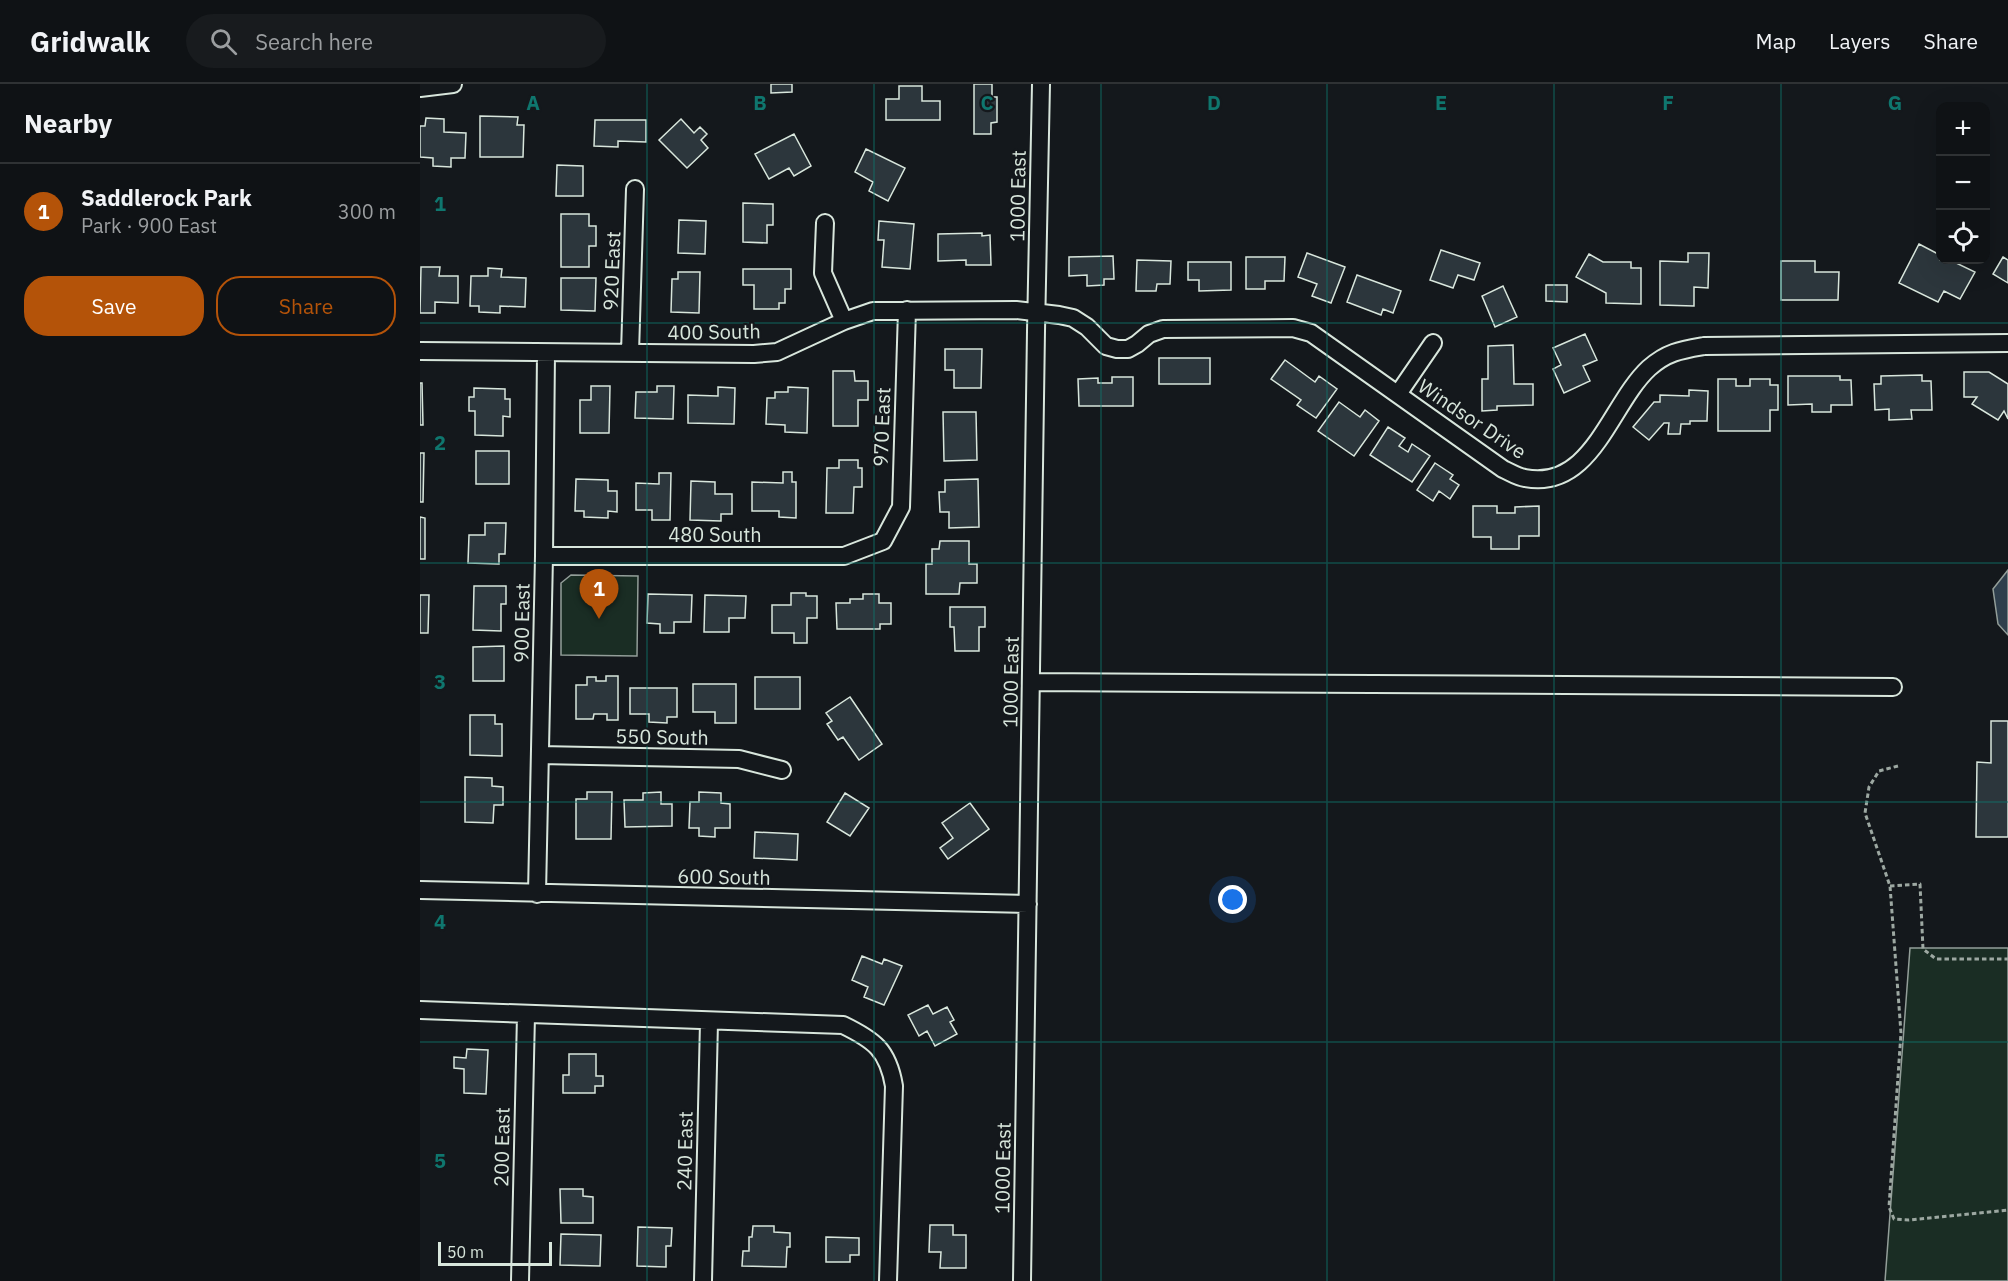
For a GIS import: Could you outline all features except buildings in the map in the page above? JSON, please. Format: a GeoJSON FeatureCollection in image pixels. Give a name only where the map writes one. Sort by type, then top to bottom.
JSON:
{"type":"FeatureCollection","features":[{"type":"Feature","properties":{"kind":"street"},"geometry":{"type":"LineString","coordinates":[[420,88],[453,84]]}},
{"type":"Feature","properties":{"kind":"street","name":"1000 East"},"geometry":{"type":"LineString","coordinates":[[1022,1281],[1041,84]]}},
{"type":"Feature","properties":{"kind":"street","name":"920 East"},"geometry":{"type":"LineString","coordinates":[[630,353],[635,189]]}},
{"type":"Feature","properties":{"kind":"street"},"geometry":{"type":"LineString","coordinates":[[825,223],[823,273],[844,321]]}},
{"type":"Feature","properties":{"kind":"street","name":"970 East"},"geometry":{"type":"LineString","coordinates":[[883,541],[901,507],[907,310]]}},
{"type":"Feature","properties":{"kind":"street","name":"400 South"},"geometry":{"type":"LineString","coordinates":[[420,351],[754,354],[777,352],[844,321],[873,311],[1016,310],[1036,312]]}},
{"type":"Feature","properties":{"kind":"street","name":"Windsor Drive"},"geometry":{"type":"LineString","coordinates":[[1036,312],[1073,318],[1087,327],[1106,346],[1117,349],[1128,349],[1137,345],[1149,334],[1163,329],[1293,328],[1311,333],[1503,469],[1522,478],[1542,480],[1563,474],[1583,460],[1649,369],[1673,352],[1704,346],[2008,343]]}},
{"type":"Feature","properties":{"kind":"street"},"geometry":{"type":"LineString","coordinates":[[1398,394],[1434,343]]}},
{"type":"Feature","properties":{"kind":"street","name":"900 East"},"geometry":{"type":"LineString","coordinates":[[537,894],[546,353]]}},
{"type":"Feature","properties":{"kind":"street","name":"480 South"},"geometry":{"type":"LineString","coordinates":[[544,556],[844,556],[883,541]]}},
{"type":"Feature","properties":{"kind":"street"},"geometry":{"type":"LineString","coordinates":[[1032,682],[1893,687]]}},
{"type":"Feature","properties":{"kind":"street","name":"550 South"},"geometry":{"type":"LineString","coordinates":[[540,755],[739,759],[782,770]]}},
{"type":"Feature","properties":{"kind":"street","name":"600 South"},"geometry":{"type":"LineString","coordinates":[[420,890],[1028,904]]}},
{"type":"Feature","properties":{"kind":"street"},"geometry":{"type":"LineString","coordinates":[[420,1010],[843,1025],[867,1036],[882,1052],[891,1067],[894,1086],[888,1281]]}},
{"type":"Feature","properties":{"kind":"street","name":"200 East"},"geometry":{"type":"LineString","coordinates":[[520,1281],[526,1015]]}},
{"type":"Feature","properties":{"kind":"street","name":"240 East"},"geometry":{"type":"LineString","coordinates":[[704,1281],[709,1022]]}},
{"type":"Feature","properties":{"kind":"path"},"geometry":{"type":"LineString","coordinates":[[1898,766],[1879,771],[1869,787],[1865,813],[1890,886],[1901,1033],[1889,1207],[1894,1219],[1909,1220],[2008,1210]]}},
{"type":"Feature","properties":{"kind":"path"},"geometry":{"type":"LineString","coordinates":[[1890,886],[1920,884],[1923,949],[1936,959],[2008,959]]}},
{"type":"Feature","properties":{"kind":"green space"},"geometry":{"type":"Polygon","coordinates":[[[571,575],[638,576],[637,656],[561,655],[561,583],[571,575]]]}},
{"type":"Feature","properties":{"kind":"green space"},"geometry":{"type":"Polygon","coordinates":[[[1910,948],[2008,948],[2008,1281],[1885,1281],[1910,948]]]}},
{"type":"Feature","properties":{"kind":"water"},"geometry":{"type":"Polygon","coordinates":[[[2008,570],[2008,635],[1998,624],[1993,589],[2008,570]]]}},
{"type":"Feature","properties":{"kind":"place","name":"Saddlerock Park"},"geometry":{"type":"Point","coordinates":[599,619]}}]}
